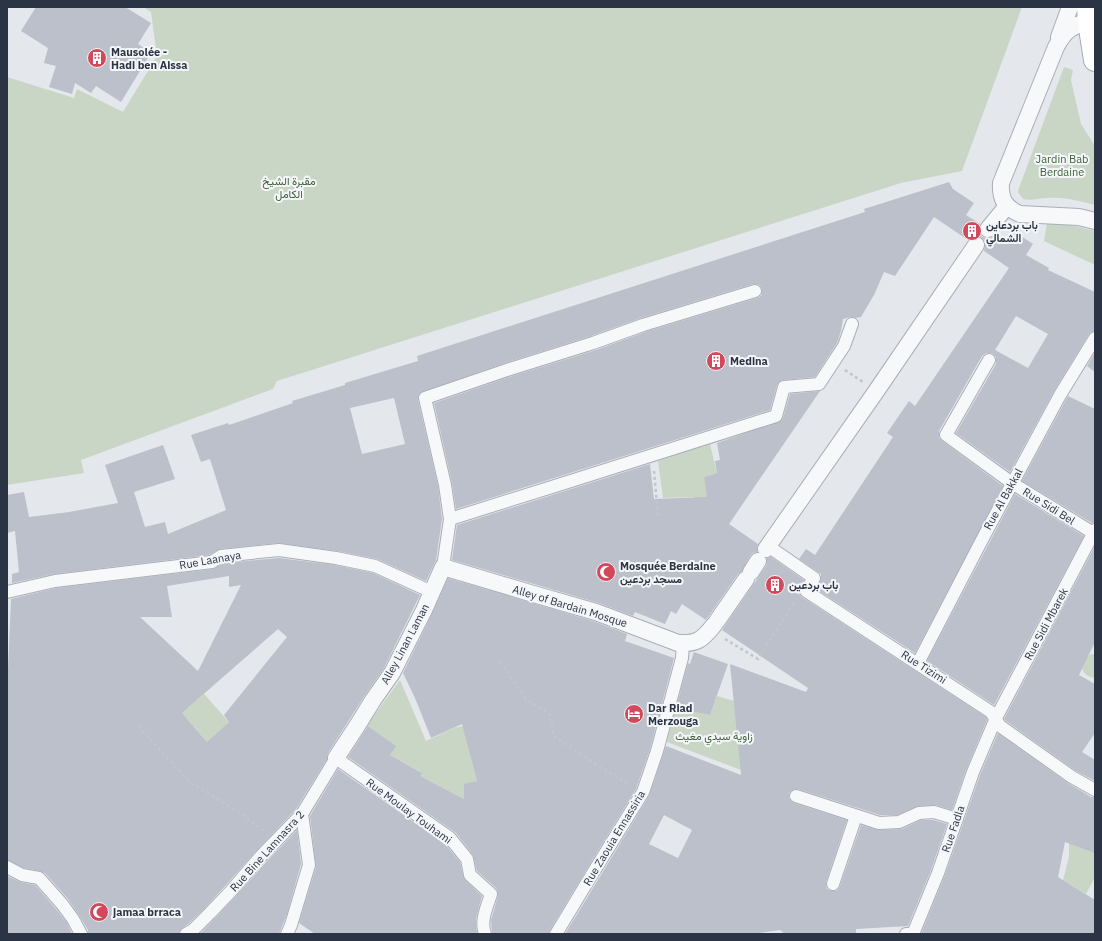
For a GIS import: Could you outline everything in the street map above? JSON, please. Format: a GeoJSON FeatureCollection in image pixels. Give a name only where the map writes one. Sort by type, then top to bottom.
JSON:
{"type":"FeatureCollection","features":[{"type":"Feature","properties":{"kind":"main road"},"geometry":{"type":"LineString","coordinates":[[1091,17],[1095,60]]}},
{"type":"Feature","properties":{"kind":"street"},"geometry":{"type":"LineString","coordinates":[[1070,7],[1056,47],[1001,183],[1001,191],[1002,199],[1007,206],[1020,214],[1079,217],[1095,221]]}},
{"type":"Feature","properties":{"kind":"street"},"geometry":{"type":"LineString","coordinates":[[1056,47],[1061,37],[1069,29],[1091,17]]}},
{"type":"Feature","properties":{"kind":"street"},"geometry":{"type":"LineString","coordinates":[[988,229],[1007,206]]}},
{"type":"Feature","properties":{"kind":"street"},"geometry":{"type":"LineString","coordinates":[[683,644],[698,641],[706,635],[714,625],[976,245]]}},
{"type":"Feature","properties":{"kind":"street"},"geometry":{"type":"LineString","coordinates":[[443,567],[450,519],[445,486],[425,398],[643,325],[755,291]]}},
{"type":"Feature","properties":{"kind":"street"},"geometry":{"type":"LineString","coordinates":[[450,519],[776,416],[784,387],[819,384],[844,346],[852,324]]}},
{"type":"Feature","properties":{"kind":"street","name":"Rue Al Bakkal"},"geometry":{"type":"LineString","coordinates":[[918,663],[1012,482],[1060,395],[1095,338]]}},
{"type":"Feature","properties":{"kind":"street","name":"Rue Sidi Bel"},"geometry":{"type":"LineString","coordinates":[[989,360],[946,435],[1012,482],[1094,532]]}},
{"type":"Feature","properties":{"kind":"street","name":"Rue Sidi Mbarek"},"geometry":{"type":"LineString","coordinates":[[996,718],[1094,532]]}},
{"type":"Feature","properties":{"kind":"street","name":"Rue Laanaya"},"geometry":{"type":"LineString","coordinates":[[7,592],[55,581],[212,562],[221,556],[279,550],[336,558],[375,566],[432,592]]}},
{"type":"Feature","properties":{"kind":"street"},"geometry":{"type":"LineString","coordinates":[[758,561],[814,578],[806,591]]}},
{"type":"Feature","properties":{"kind":"street","name":"Alley Linan Laman"},"geometry":{"type":"LineString","coordinates":[[336,758],[392,673],[424,610],[443,567]]}},
{"type":"Feature","properties":{"kind":"street","name":"Alley of Bardain Mosque"},"geometry":{"type":"LineString","coordinates":[[443,567],[530,594],[596,612],[683,644]]}},
{"type":"Feature","properties":{"kind":"street","name":"Rue Tizimi"},"geometry":{"type":"LineString","coordinates":[[806,591],[991,712],[1000,726],[1072,777],[1095,790]]}},
{"type":"Feature","properties":{"kind":"street","name":"Rue Zaouia Ennassiria"},"geometry":{"type":"LineString","coordinates":[[556,934],[643,792],[657,751],[682,658],[683,644]]}},
{"type":"Feature","properties":{"kind":"street","name":"Rue Fadla"},"geometry":{"type":"LineString","coordinates":[[906,934],[913,934],[938,873],[973,772],[996,718]]}},
{"type":"Feature","properties":{"kind":"street","name":"Rue Bine Lamnasra 2"},"geometry":{"type":"LineString","coordinates":[[186,934],[193,930],[215,908],[261,856],[302,814],[336,758]]}},
{"type":"Feature","properties":{"kind":"street","name":"Rue Moulay Touhami"},"geometry":{"type":"LineString","coordinates":[[336,758],[450,838],[467,859],[470,875],[492,894],[484,916],[483,929],[485,934]]}},
{"type":"Feature","properties":{"kind":"street"},"geometry":{"type":"LineString","coordinates":[[796,796],[879,823],[899,822],[919,813],[934,812],[957,819]]}},
{"type":"Feature","properties":{"kind":"street"},"geometry":{"type":"LineString","coordinates":[[287,934],[309,865],[302,814]]}},
{"type":"Feature","properties":{"kind":"street"},"geometry":{"type":"LineString","coordinates":[[834,884],[856,816]]}},
{"type":"Feature","properties":{"kind":"street"},"geometry":{"type":"LineString","coordinates":[[7,867],[22,875],[39,878],[69,914],[81,934]]}},
{"type":"Feature","properties":{"kind":"path"},"geometry":{"type":"LineString","coordinates":[[840,367],[877,390]]}},
{"type":"Feature","properties":{"kind":"path"},"geometry":{"type":"LineString","coordinates":[[653,455],[658,516]]}},
{"type":"Feature","properties":{"kind":"path"},"geometry":{"type":"LineString","coordinates":[[714,625],[758,659],[796,599],[806,591]]}},
{"type":"Feature","properties":{"kind":"path"},"geometry":{"type":"LineString","coordinates":[[500,662],[527,700],[549,714],[552,720],[553,734],[556,738],[589,760],[643,792]]}},
{"type":"Feature","properties":{"kind":"path"},"geometry":{"type":"LineString","coordinates":[[138,726],[191,783],[236,810],[277,840]]}},
{"type":"Feature","properties":{"kind":"green space","name":"مقبرة الشيخ الكامل"},"geometry":{"type":"Polygon","coordinates":[[[143,7],[1022,7],[962,171],[901,183],[277,381],[273,389],[81,460],[84,473],[7,485],[7,77],[74,98],[77,89],[123,112],[157,56],[151,12],[143,7]]]}},
{"type":"Feature","properties":{"kind":"green space","name":"Jardin Bab Berdaine"},"geometry":{"type":"Polygon","coordinates":[[[1064,67],[1073,70],[1071,80],[1081,124],[1095,146],[1095,205],[1060,198],[1026,200],[1023,199],[1018,192],[1064,67]]]}},
{"type":"Feature","properties":{"kind":"green space"},"geometry":{"type":"Polygon","coordinates":[[[1047,223],[1067,224],[1095,231],[1095,265],[1044,241],[1047,223]]]}},
{"type":"Feature","properties":{"kind":"green space"},"geometry":{"type":"Polygon","coordinates":[[[710,444],[717,473],[704,477],[710,512],[739,509],[729,524],[696,520],[694,497],[663,498],[658,461],[710,444]]]}},
{"type":"Feature","properties":{"kind":"green space"},"geometry":{"type":"Polygon","coordinates":[[[1095,654],[1095,678],[1086,674],[1082,668],[1082,665],[1089,655],[1095,654]]]}},
{"type":"Feature","properties":{"kind":"green space"},"geometry":{"type":"Polygon","coordinates":[[[400,680],[426,741],[454,728],[463,726],[477,781],[464,785],[464,799],[420,776],[421,772],[390,755],[395,746],[367,725],[400,680]]]}},
{"type":"Feature","properties":{"kind":"green space"},"geometry":{"type":"Polygon","coordinates":[[[204,694],[229,722],[214,736],[217,753],[182,713],[204,694]]]}},
{"type":"Feature","properties":{"kind":"green space","name":"زاوية سيدي مغيث"},"geometry":{"type":"Polygon","coordinates":[[[717,696],[734,701],[741,770],[667,742],[675,707],[710,715],[717,696]]]}},
{"type":"Feature","properties":{"kind":"green space"},"geometry":{"type":"Polygon","coordinates":[[[1095,841],[1095,877],[1086,894],[1063,880],[1069,857],[1069,843],[1095,841]]]}},
{"type":"Feature","properties":{"kind":"building","name":"Mausolée - Hadi ben Aissa"},"geometry":{"type":"Polygon","coordinates":[[[36,7],[125,7],[151,23],[138,44],[151,53],[121,102],[96,86],[91,93],[75,83],[72,94],[49,87],[56,66],[44,63],[48,48],[21,31],[36,7]]]}},
{"type":"Feature","properties":{"kind":"building"},"geometry":{"type":"Polygon","coordinates":[[[949,182],[953,189],[974,203],[966,215],[980,224],[979,232],[982,237],[991,238],[996,235],[1008,243],[1015,232],[1033,244],[1026,255],[1049,268],[1048,270],[1095,292],[1095,331],[1089,334],[1054,391],[1010,472],[956,433],[996,364],[996,357],[992,353],[986,353],[982,356],[939,431],[939,438],[942,441],[1003,486],[915,653],[816,589],[821,579],[821,574],[799,559],[806,549],[815,555],[893,437],[887,433],[909,401],[915,406],[1009,268],[984,251],[985,241],[981,237],[972,236],[968,240],[934,217],[895,276],[884,272],[874,295],[861,317],[843,319],[837,343],[815,377],[780,381],[777,385],[770,410],[456,509],[452,483],[434,403],[512,376],[596,350],[645,332],[757,298],[761,296],[762,289],[760,285],[756,284],[641,318],[420,393],[418,400],[438,486],[442,519],[436,560],[426,581],[377,559],[337,551],[278,543],[220,549],[209,555],[54,574],[12,583],[12,574],[19,572],[15,531],[7,533],[7,495],[24,492],[29,517],[69,512],[118,503],[105,465],[163,445],[175,479],[134,492],[145,527],[165,522],[168,534],[226,510],[210,459],[201,462],[191,435],[228,423],[229,425],[293,403],[292,401],[345,385],[345,383],[418,361],[417,356],[865,212],[864,209],[949,182]],[[1016,316],[995,350],[1028,368],[1048,334],[1016,316]],[[394,398],[350,408],[362,454],[405,444],[394,398]]]}},
{"type":"Feature","properties":{"kind":"building"},"geometry":{"type":"Polygon","coordinates":[[[1095,352],[1095,372],[1087,366],[1095,352]]]}},
{"type":"Feature","properties":{"kind":"building"},"geometry":{"type":"Polygon","coordinates":[[[820,391],[729,524],[758,544],[757,552],[750,556],[742,571],[738,574],[706,620],[682,604],[676,614],[671,611],[665,624],[635,612],[633,616],[599,603],[452,560],[457,525],[650,464],[654,499],[707,497],[704,477],[717,473],[715,461],[720,460],[717,443],[781,421],[790,394],[820,391]]]}},
{"type":"Feature","properties":{"kind":"building"},"geometry":{"type":"Polygon","coordinates":[[[1068,396],[1095,409],[1095,523],[1092,523],[1022,481],[1068,396]]]}},
{"type":"Feature","properties":{"kind":"building"},"geometry":{"type":"Polygon","coordinates":[[[1015,494],[1084,536],[994,705],[927,661],[1015,494]]]}},
{"type":"Feature","properties":{"kind":"building"},"geometry":{"type":"Polygon","coordinates":[[[1095,546],[1095,642],[1079,675],[1095,684],[1095,733],[1082,752],[1095,760],[1095,781],[1076,771],[1004,719],[1095,546]]]}},
{"type":"Feature","properties":{"kind":"building"},"geometry":{"type":"Polygon","coordinates":[[[771,557],[804,580],[799,590],[799,594],[802,597],[986,717],[987,720],[966,770],[952,810],[936,805],[918,806],[897,815],[880,815],[798,789],[794,789],[789,793],[789,798],[794,803],[847,820],[826,882],[827,889],[831,891],[838,890],[840,886],[861,825],[879,830],[902,829],[921,820],[933,820],[947,824],[931,870],[908,926],[856,929],[856,934],[785,934],[780,930],[751,934],[565,934],[649,796],[666,746],[741,775],[730,664],[806,692],[808,688],[722,630],[766,566],[767,558],[771,557]],[[664,815],[649,844],[678,858],[692,830],[664,815]]]}},
{"type":"Feature","properties":{"kind":"building"},"geometry":{"type":"Polygon","coordinates":[[[279,558],[335,565],[373,573],[420,595],[384,668],[328,753],[327,759],[296,809],[205,908],[180,930],[179,934],[88,934],[88,930],[68,899],[45,873],[24,868],[7,860],[7,692],[11,599],[56,588],[213,569],[224,563],[279,558]],[[229,576],[167,586],[172,617],[140,617],[198,671],[241,585],[229,587],[229,576]],[[278,629],[182,713],[207,742],[229,722],[224,715],[287,637],[278,629]]]}},
{"type":"Feature","properties":{"kind":"building"},"geometry":{"type":"Polygon","coordinates":[[[448,578],[593,621],[627,634],[625,641],[674,658],[650,749],[636,789],[550,930],[549,934],[492,934],[491,920],[498,892],[496,888],[477,871],[473,855],[456,833],[348,757],[368,726],[396,746],[390,755],[422,773],[420,776],[464,799],[464,784],[477,781],[462,724],[431,738],[403,673],[448,578]]]}},
{"type":"Feature","properties":{"kind":"building"},"geometry":{"type":"Polygon","coordinates":[[[694,652],[728,664],[710,715],[676,708],[688,663],[690,664],[694,652]]]}},
{"type":"Feature","properties":{"kind":"building"},"geometry":{"type":"Polygon","coordinates":[[[998,733],[1068,783],[1091,797],[1095,797],[1095,853],[1065,842],[1058,877],[1095,900],[1095,934],[921,934],[945,875],[980,775],[998,733]]]}},
{"type":"Feature","properties":{"kind":"building"},"geometry":{"type":"Polygon","coordinates":[[[338,769],[445,844],[460,862],[465,880],[482,896],[476,918],[477,934],[315,934],[299,923],[316,867],[310,816],[338,769]]]}},
{"type":"Feature","properties":{"kind":"building"},"geometry":{"type":"Polygon","coordinates":[[[297,830],[301,864],[287,914],[279,934],[200,934],[267,861],[297,830]]]}},
{"type":"Feature","properties":{"kind":"building"},"geometry":{"type":"Polygon","coordinates":[[[7,876],[20,882],[35,885],[67,923],[72,934],[7,934],[7,876]]]}},
{"type":"Feature","properties":{"kind":"place","name":"Mausolée - Hadi ben Aissa"},"geometry":{"type":"Point","coordinates":[97,58]}},
{"type":"Feature","properties":{"kind":"place","name":"باب بردعاين الشمالي"},"geometry":{"type":"Point","coordinates":[972,231]}},
{"type":"Feature","properties":{"kind":"place","name":"Medina"},"geometry":{"type":"Point","coordinates":[716,361]}},
{"type":"Feature","properties":{"kind":"place","name":"Mosquée Berdaine مسجد بردعين"},"geometry":{"type":"Point","coordinates":[606,572]}},
{"type":"Feature","properties":{"kind":"place","name":"باب بردعين"},"geometry":{"type":"Point","coordinates":[775,585]}},
{"type":"Feature","properties":{"kind":"place","name":"Dar Riad Merzouga"},"geometry":{"type":"Point","coordinates":[634,714]}},
{"type":"Feature","properties":{"kind":"place","name":"jamaa brraca"},"geometry":{"type":"Point","coordinates":[99,912]}}]}
